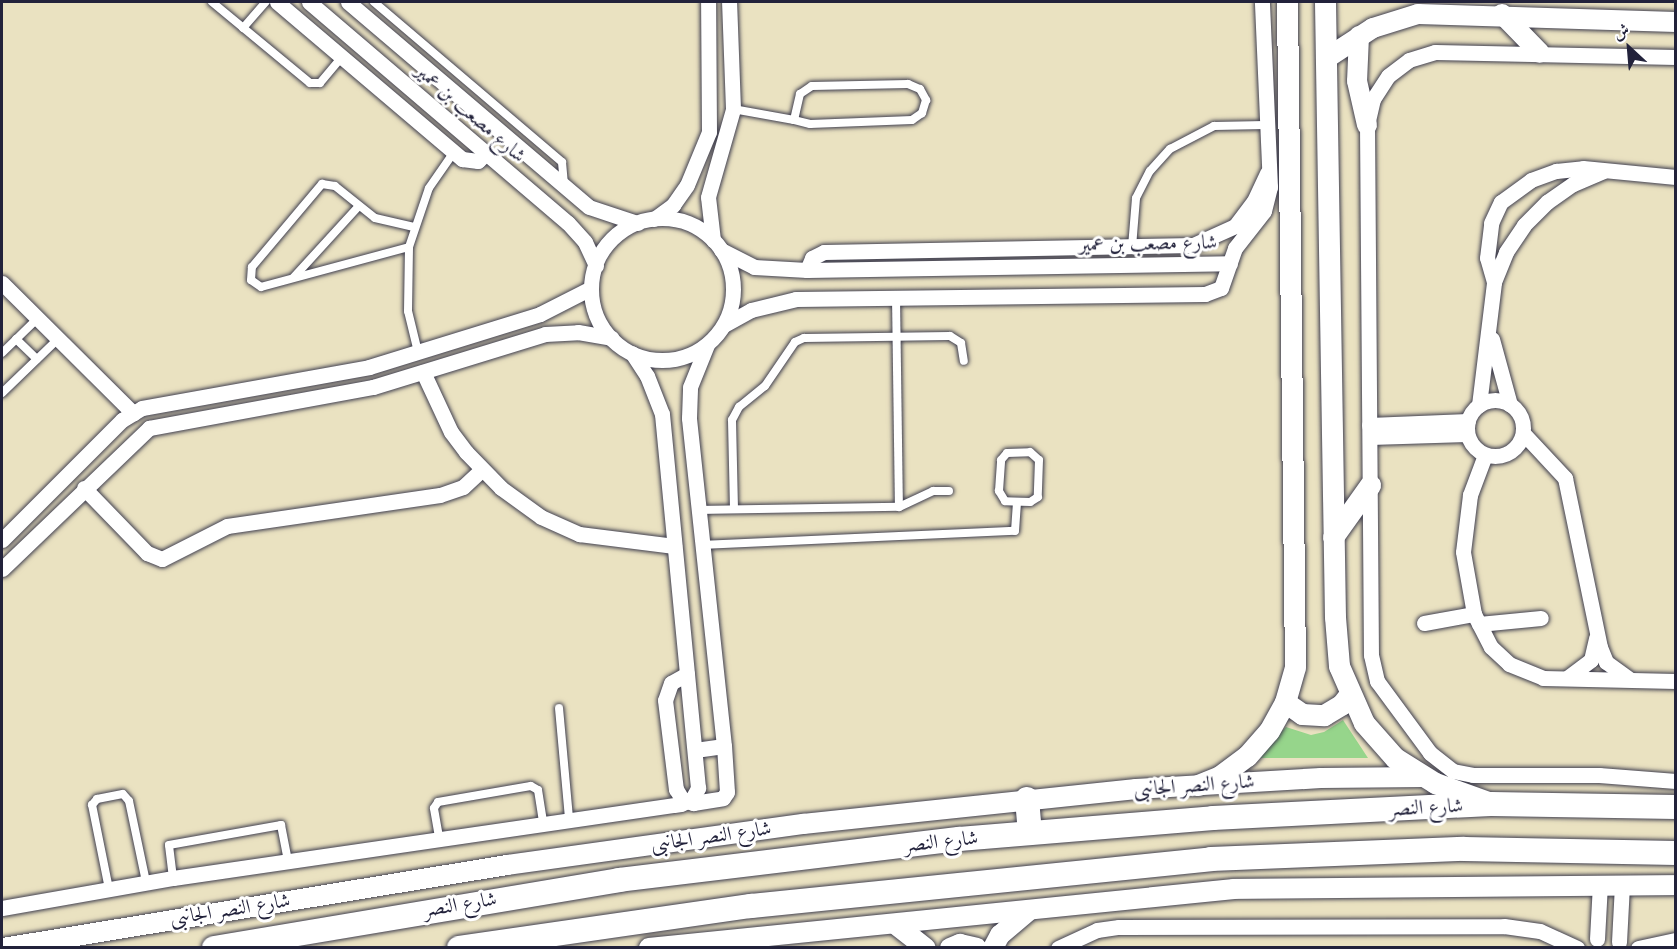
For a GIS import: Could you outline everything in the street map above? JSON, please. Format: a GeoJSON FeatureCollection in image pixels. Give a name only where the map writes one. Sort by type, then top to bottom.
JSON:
{"type":"FeatureCollection","features":[{"type":"Feature","properties":{"kind":"main road"},"geometry":{"type":"LineString","coordinates":[[1198,784],[1220,776],[1247,756],[1269,731],[1285,702],[1295,667],[1297,632],[1287,2]]}},
{"type":"Feature","properties":{"kind":"main road"},"geometry":{"type":"LineString","coordinates":[[1325,2],[1333,537],[1337,650],[1349,695],[1364,723],[1383,747],[1425,777],[1491,804]]}},
{"type":"Feature","properties":{"kind":"main road"},"geometry":{"type":"LineString","coordinates":[[1333,537],[1370,485]]}},
{"type":"Feature","properties":{"kind":"main road"},"geometry":{"type":"LineString","coordinates":[[1285,702],[1302,714],[1324,715],[1342,704],[1349,695]]}},
{"type":"Feature","properties":{"kind":"main road"},"geometry":{"type":"LineString","coordinates":[[1027,799],[1030,833]]}},
{"type":"Feature","properties":{"kind":"main road","name":"شارع النصر"},"geometry":{"type":"LineString","coordinates":[[214,948],[608,881],[1030,833],[1491,804],[1676,807]]}},
{"type":"Feature","properties":{"kind":"main road"},"geometry":{"type":"LineString","coordinates":[[459,948],[751,906],[1201,860],[1464,849],[1676,854]]}},
{"type":"Feature","properties":{"kind":"street"},"geometry":{"type":"LineString","coordinates":[[277,2],[454,152],[470,162],[486,153]]}},
{"type":"Feature","properties":{"kind":"street","name":"شارع مصعب بن عمير"},"geometry":{"type":"LineString","coordinates":[[309,2],[577,232],[596,266]]}},
{"type":"Feature","properties":{"kind":"street","name":"شارع مصعب بن عمير"},"geometry":{"type":"LineString","coordinates":[[348,2],[564,186],[604,215],[637,224]]}},
{"type":"Feature","properties":{"kind":"street"},"geometry":{"type":"LineString","coordinates":[[687,802],[698,788],[669,487],[658,400],[632,353],[611,338],[595,310],[591,288],[596,266],[612,240],[637,224],[654,219],[673,205],[687,185],[709,132],[708,2]]}},
{"type":"Feature","properties":{"kind":"street"},"geometry":{"type":"LineString","coordinates":[[2,908],[146,882],[288,860],[725,797],[724,746],[697,510],[689,402],[694,372],[707,345],[723,324],[733,287],[717,245],[708,197],[733,109],[729,2]]}},
{"type":"Feature","properties":{"kind":"street"},"geometry":{"type":"LineString","coordinates":[[1230,263],[1235,248],[1264,211],[1269,171],[1265,125],[1262,2]]}},
{"type":"Feature","properties":{"kind":"street"},"geometry":{"type":"LineString","coordinates":[[1389,2],[1395,13],[1402,17]]}},
{"type":"Feature","properties":{"kind":"street"},"geometry":{"type":"LineString","coordinates":[[1327,58],[1359,36],[1402,17],[1434,12],[1676,22]]}},
{"type":"Feature","properties":{"kind":"street"},"geometry":{"type":"LineString","coordinates":[[1502,14],[1540,53]]}},
{"type":"Feature","properties":{"kind":"street"},"geometry":{"type":"LineString","coordinates":[[1359,36],[1357,81],[1367,125],[1373,669],[1383,693],[1437,760],[1453,771],[1473,775],[1599,776],[1676,781]]}},
{"type":"Feature","properties":{"kind":"street"},"geometry":{"type":"LineString","coordinates":[[1367,125],[1380,87],[1398,67],[1416,57],[1448,51],[1676,57]]}},
{"type":"Feature","properties":{"kind":"street"},"geometry":{"type":"LineString","coordinates":[[807,270],[812,258],[824,252],[1193,245],[1222,234],[1244,216],[1269,171]]}},
{"type":"Feature","properties":{"kind":"street"},"geometry":{"type":"LineString","coordinates":[[1523,433],[1509,453],[1485,455],[1473,447],[1468,427],[1479,405],[1491,324],[1494,282],[1487,246],[1491,224],[1501,202],[1531,180],[1556,171],[1634,171],[1676,177]]}},
{"type":"Feature","properties":{"kind":"street"},"geometry":{"type":"LineString","coordinates":[[1494,282],[1514,238],[1535,213],[1567,188],[1603,171]]}},
{"type":"Feature","properties":{"kind":"street"},"geometry":{"type":"LineString","coordinates":[[654,219],[692,225],[717,245]]}},
{"type":"Feature","properties":{"kind":"street","name":"شارع مصعب بن عمير"},"geometry":{"type":"LineString","coordinates":[[717,245],[754,267],[807,270],[1230,263],[1221,288],[1204,294],[796,298],[751,310],[723,324]]}},
{"type":"Feature","properties":{"kind":"street"},"geometry":{"type":"LineString","coordinates":[[2,283],[133,413]]}},
{"type":"Feature","properties":{"kind":"street"},"geometry":{"type":"LineString","coordinates":[[2,540],[133,413],[369,367],[553,309],[591,288]]}},
{"type":"Feature","properties":{"kind":"street"},"geometry":{"type":"LineString","coordinates":[[1491,324],[1495,361],[1510,405],[1521,417],[1523,433],[1565,478],[1595,627],[1606,662],[1617,674],[1632,680]]}},
{"type":"Feature","properties":{"kind":"street"},"geometry":{"type":"LineString","coordinates":[[2,569],[149,428],[373,387],[545,334],[578,332],[611,338]]}},
{"type":"Feature","properties":{"kind":"street"},"geometry":{"type":"LineString","coordinates":[[632,353],[670,359],[707,345]]}},
{"type":"Feature","properties":{"kind":"street"},"geometry":{"type":"LineString","coordinates":[[423,372],[451,432],[481,470],[558,526],[609,539],[675,546]]}},
{"type":"Feature","properties":{"kind":"street"},"geometry":{"type":"LineString","coordinates":[[260,387],[264,408]]}},
{"type":"Feature","properties":{"kind":"street"},"geometry":{"type":"LineString","coordinates":[[1479,405],[1495,400],[1510,405]]}},
{"type":"Feature","properties":{"kind":"street"},"geometry":{"type":"LineString","coordinates":[[1369,431],[1468,427]]}},
{"type":"Feature","properties":{"kind":"street"},"geometry":{"type":"LineString","coordinates":[[1485,455],[1470,495],[1464,533],[1465,571],[1476,619],[1491,647],[1509,664],[1543,678],[1676,681]]}},
{"type":"Feature","properties":{"kind":"street"},"geometry":{"type":"LineString","coordinates":[[84,488],[147,553],[162,560],[227,526],[440,495],[463,486],[481,470]]}},
{"type":"Feature","properties":{"kind":"street"},"geometry":{"type":"LineString","coordinates":[[669,487],[695,484]]}},
{"type":"Feature","properties":{"kind":"street"},"geometry":{"type":"LineString","coordinates":[[681,615],[709,613]]}},
{"type":"Feature","properties":{"kind":"street"},"geometry":{"type":"LineString","coordinates":[[1424,623],[1541,618]]}},
{"type":"Feature","properties":{"kind":"street"},"geometry":{"type":"LineString","coordinates":[[1567,678],[1592,660],[1595,627]]}},
{"type":"Feature","properties":{"kind":"street"},"geometry":{"type":"LineString","coordinates":[[687,674],[671,683],[665,700],[676,789],[687,802]]}},
{"type":"Feature","properties":{"kind":"street"},"geometry":{"type":"LineString","coordinates":[[695,750],[724,746]]}},
{"type":"Feature","properties":{"kind":"street","name":"شارع النصر الجانبى"},"geometry":{"type":"LineString","coordinates":[[3,948],[507,865],[803,824],[1027,799],[1198,784],[1321,778],[1425,777]]}},
{"type":"Feature","properties":{"kind":"street"},"geometry":{"type":"LineString","coordinates":[[1600,884],[1594,943],[1609,937],[1621,945]]}},
{"type":"Feature","properties":{"kind":"street"},"geometry":{"type":"LineString","coordinates":[[1621,945],[1622,884]]}},
{"type":"Feature","properties":{"kind":"street"},"geometry":{"type":"LineString","coordinates":[[650,948],[1234,889],[1676,885]]}},
{"type":"Feature","properties":{"kind":"street"},"geometry":{"type":"LineString","coordinates":[[993,948],[1013,922],[1033,908]]}},
{"type":"Feature","properties":{"kind":"street"},"geometry":{"type":"LineString","coordinates":[[895,924],[926,948]]}},
{"type":"Feature","properties":{"kind":"street"},"geometry":{"type":"LineString","coordinates":[[1058,948],[1097,930],[1119,927],[1466,926],[1522,927],[1576,948]]}},
{"type":"Feature","properties":{"kind":"street"},"geometry":{"type":"LineString","coordinates":[[1638,948],[1676,940]]}},
{"type":"Feature","properties":{"kind":"street"},"geometry":{"type":"LineString","coordinates":[[950,948],[960,944],[977,948]]}},
{"type":"Feature","properties":{"kind":"lane"},"geometry":{"type":"LineString","coordinates":[[212,2],[310,83],[320,83],[342,57]]}},
{"type":"Feature","properties":{"kind":"lane"},"geometry":{"type":"LineString","coordinates":[[243,28],[266,2]]}},
{"type":"Feature","properties":{"kind":"lane"},"geometry":{"type":"LineString","coordinates":[[374,2],[562,162],[564,186]]}},
{"type":"Feature","properties":{"kind":"lane"},"geometry":{"type":"LineString","coordinates":[[733,109],[810,124],[912,120],[922,113],[926,100],[920,89],[908,84],[812,86],[800,94],[794,120]]}},
{"type":"Feature","properties":{"kind":"lane"},"geometry":{"type":"LineString","coordinates":[[1132,247],[1136,198],[1150,171],[1170,149],[1214,126],[1265,125]]}},
{"type":"Feature","properties":{"kind":"lane"},"geometry":{"type":"LineString","coordinates":[[418,352],[406,290],[409,247],[429,188],[454,152]]}},
{"type":"Feature","properties":{"kind":"lane"},"geometry":{"type":"LineString","coordinates":[[409,247],[261,287],[255,285],[250,273],[322,184],[335,186],[357,207],[384,221],[414,227]]}},
{"type":"Feature","properties":{"kind":"lane"},"geometry":{"type":"LineString","coordinates":[[293,279],[357,207]]}},
{"type":"Feature","properties":{"kind":"lane"},"geometry":{"type":"LineString","coordinates":[[896,297],[899,507]]}},
{"type":"Feature","properties":{"kind":"lane"},"geometry":{"type":"LineString","coordinates":[[2,352],[38,318]]}},
{"type":"Feature","properties":{"kind":"lane"},"geometry":{"type":"LineString","coordinates":[[734,509],[732,420],[739,407],[776,372],[788,348],[804,338],[955,337],[961,343],[964,361]]}},
{"type":"Feature","properties":{"kind":"lane"},"geometry":{"type":"LineString","coordinates":[[16,339],[37,359]]}},
{"type":"Feature","properties":{"kind":"lane"},"geometry":{"type":"LineString","coordinates":[[2,393],[58,339]]}},
{"type":"Feature","properties":{"kind":"lane"},"geometry":{"type":"LineString","coordinates":[[1030,452],[1039,460],[1039,493],[1030,502],[1017,502],[1001,497],[1001,460],[1007,453],[1030,452]]}},
{"type":"Feature","properties":{"kind":"lane"},"geometry":{"type":"LineString","coordinates":[[697,510],[899,507],[933,491],[949,491]]}},
{"type":"Feature","properties":{"kind":"lane"},"geometry":{"type":"LineString","coordinates":[[701,545],[1015,531],[1017,502]]}},
{"type":"Feature","properties":{"kind":"lane"},"geometry":{"type":"LineString","coordinates":[[559,708],[569,818]]}},
{"type":"Feature","properties":{"kind":"lane"},"geometry":{"type":"LineString","coordinates":[[439,837],[434,808],[438,802],[531,786],[538,790],[543,822]]}},
{"type":"Feature","properties":{"kind":"lane"},"geometry":{"type":"LineString","coordinates":[[109,889],[92,805],[97,799],[123,794],[129,801],[146,882]]}},
{"type":"Feature","properties":{"kind":"lane"},"geometry":{"type":"LineString","coordinates":[[173,878],[170,845],[280,825],[288,860]]}},
{"type":"Feature","properties":{"kind":"green space"},"geometry":{"type":"Polygon","coordinates":[[[1343,720],[1368,758],[1255,758],[1286,727],[1311,735],[1324,732],[1343,720]]]}}]}
